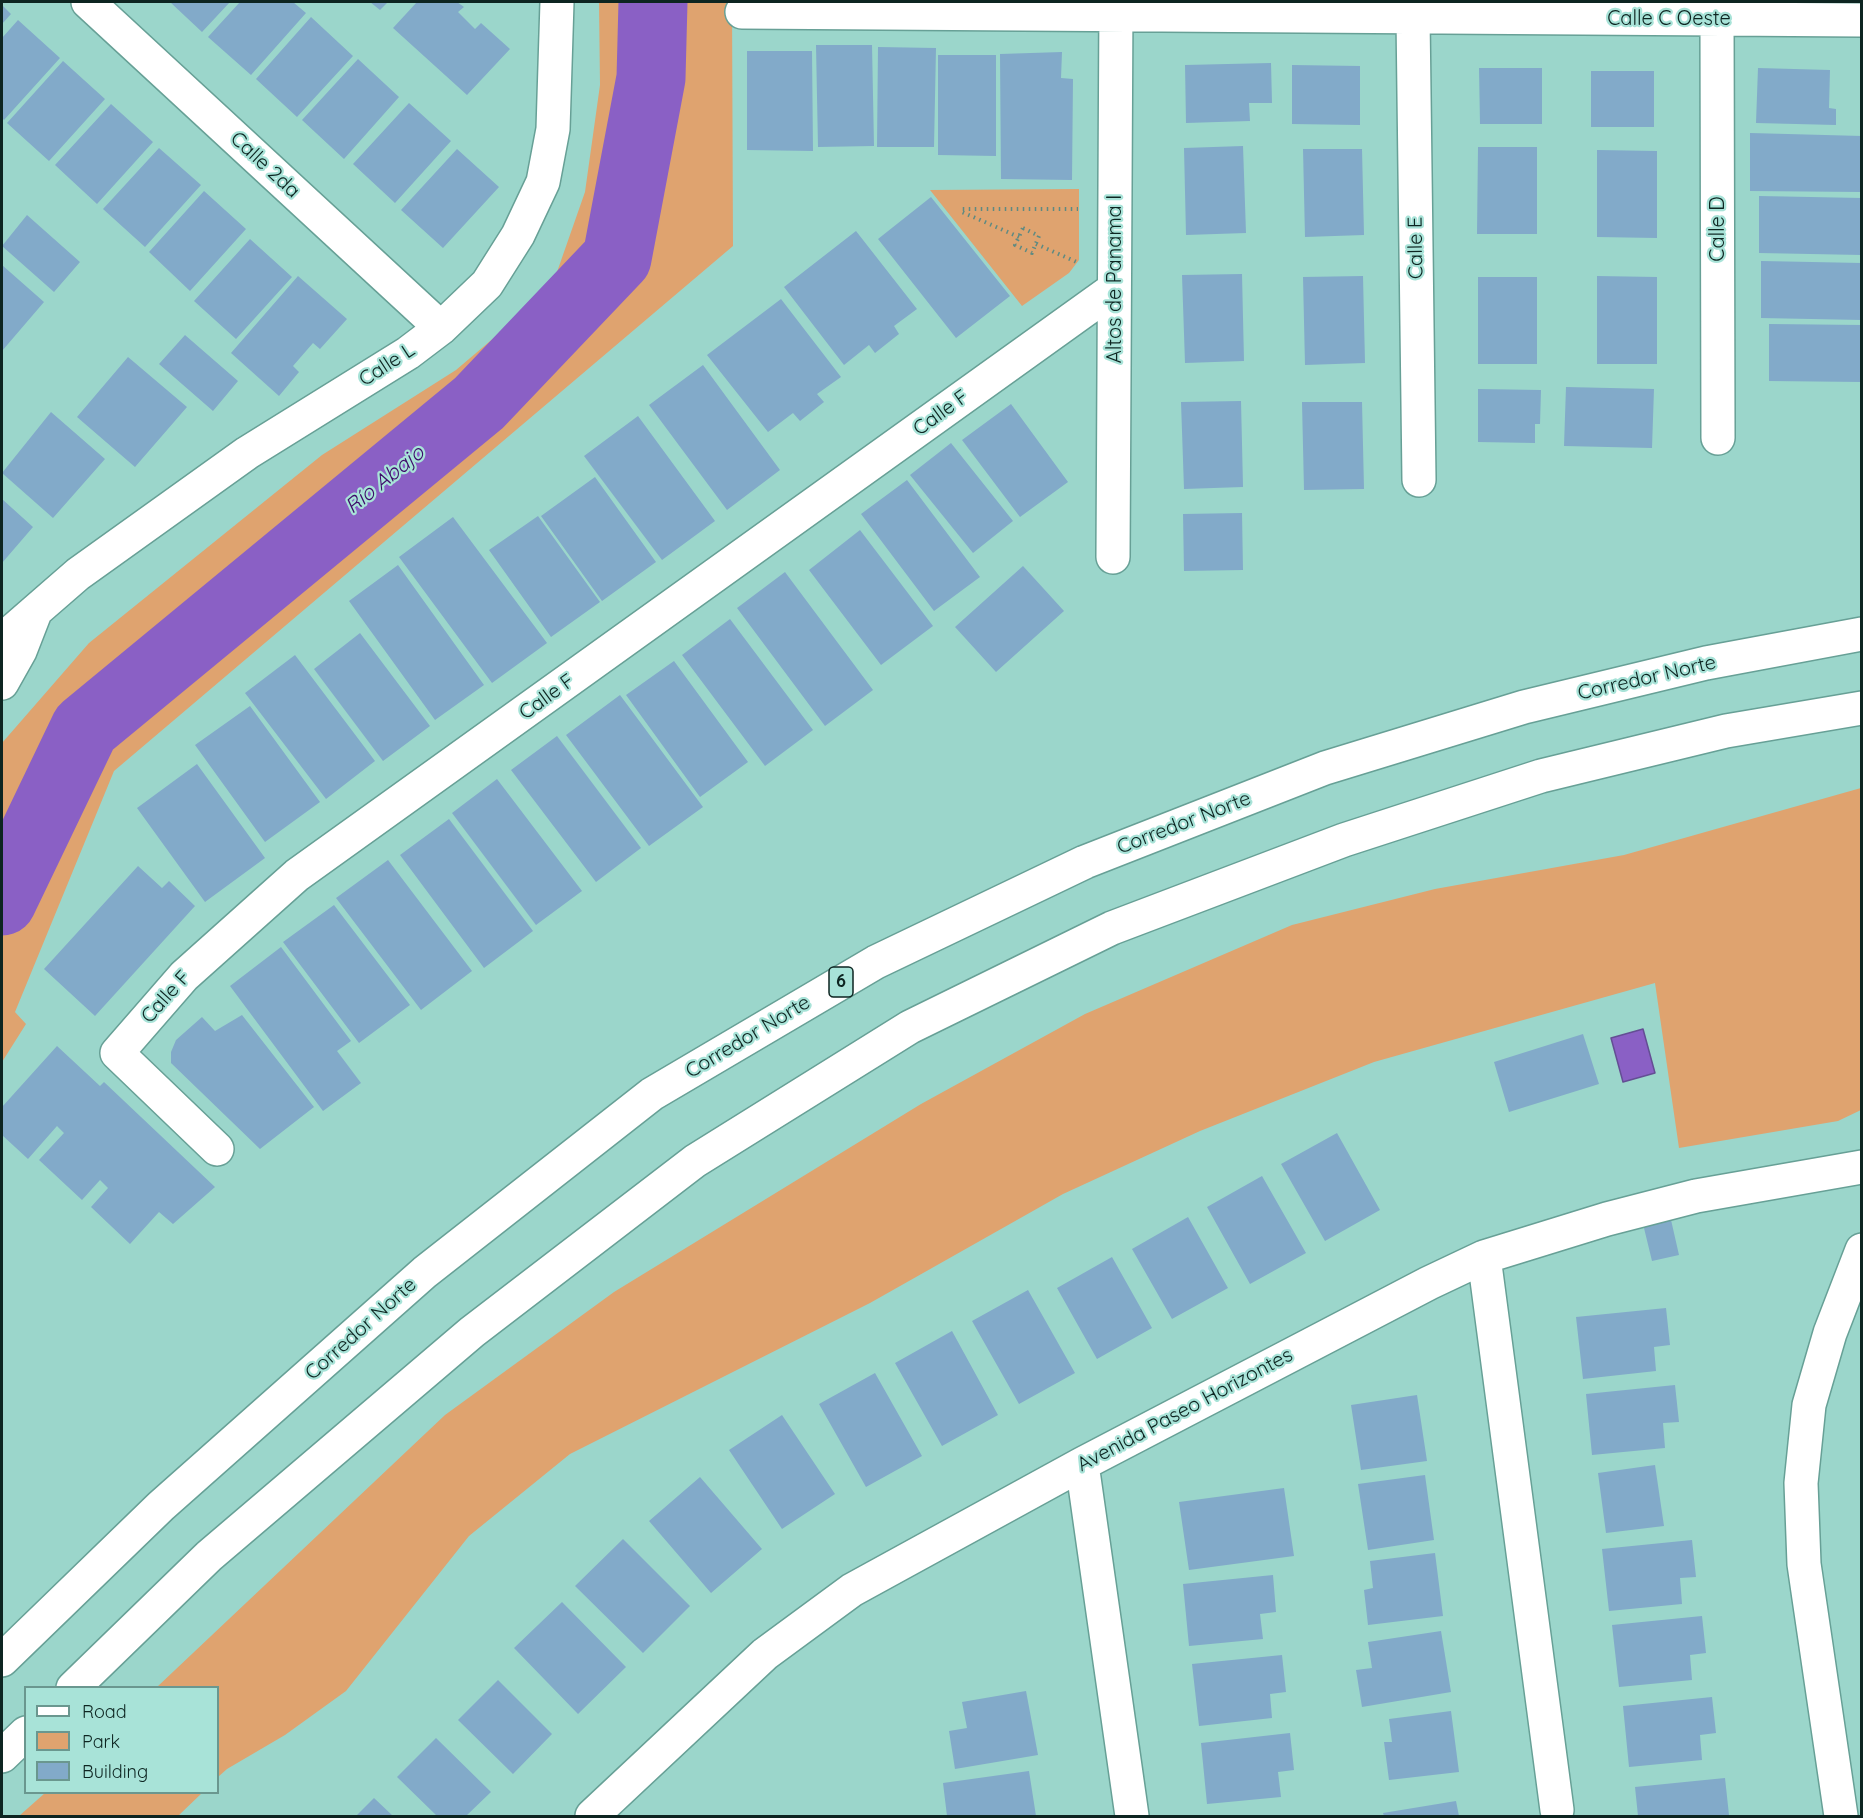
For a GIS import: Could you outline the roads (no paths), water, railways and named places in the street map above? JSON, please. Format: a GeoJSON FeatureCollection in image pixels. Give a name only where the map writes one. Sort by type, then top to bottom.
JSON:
{"type":"FeatureCollection","features":[{"type":"Feature","properties":{"kind":"main road","name":"Calle 2da"},"geometry":{"type":"LineString","coordinates":[[88,2],[441,328]]}},
{"type":"Feature","properties":{"kind":"main road","name":"Calle L"},"geometry":{"type":"LineString","coordinates":[[2,640],[78,574],[247,453],[408,353],[441,328],[487,284],[518,235],[543,182],[553,129],[557,2]]}},
{"type":"Feature","properties":{"kind":"main road","name":"Calle C Oeste"},"geometry":{"type":"LineString","coordinates":[[742,12],[1116,8],[1413,17],[1862,20]]}},
{"type":"Feature","properties":{"kind":"main road","name":"Altos de Panama I"},"geometry":{"type":"LineString","coordinates":[[1113,557],[1116,8]]}},
{"type":"Feature","properties":{"kind":"main road","name":"Calle E"},"geometry":{"type":"LineString","coordinates":[[1413,17],[1419,480]]}},
{"type":"Feature","properties":{"kind":"main road","name":"Calle D"},"geometry":{"type":"LineString","coordinates":[[1717,19],[1718,438]]}},
{"type":"Feature","properties":{"kind":"main road","name":"Calle F"},"geometry":{"type":"LineString","coordinates":[[217,1149],[117,1053],[184,976],[297,875],[1114,289]]}},
{"type":"Feature","properties":{"kind":"main road","name":"Calle L"},"geometry":{"type":"LineString","coordinates":[[2,683],[20,651],[37,608]]}},
{"type":"Feature","properties":{"kind":"main road","name":"Corredor Norte"},"geometry":{"type":"LineString","coordinates":[[2,1660],[161,1506],[425,1272],[652,1094],[876,962],[1085,861],[1325,768],[1524,707],[1706,663],[1862,634]]}},
{"type":"Feature","properties":{"kind":"main road"},"geometry":{"type":"LineString","coordinates":[[75,1686],[209,1556],[472,1332],[696,1161],[910,1027],[1112,928],[1344,840],[1541,776],[1726,731],[1862,708]]}},
{"type":"Feature","properties":{"kind":"main road","name":"Avenida Paseo Horizontes"},"geometry":{"type":"LineString","coordinates":[[592,1816],[765,1654],[852,1590],[1082,1464],[1429,1283],[1484,1257],[1607,1219],[1696,1196],[1862,1167]]}},
{"type":"Feature","properties":{"kind":"main road"},"geometry":{"type":"LineString","coordinates":[[1841,1816],[1804,1564],[1801,1483],[1809,1405],[1830,1333],[1862,1250]]}},
{"type":"Feature","properties":{"kind":"main road"},"geometry":{"type":"LineString","coordinates":[[1484,1257],[1557,1810]]}},
{"type":"Feature","properties":{"kind":"main road"},"geometry":{"type":"LineString","coordinates":[[1082,1464],[1132,1816]]}},
{"type":"Feature","properties":{"kind":"main road"},"geometry":{"type":"LineString","coordinates":[[2,1756],[24,1735]]}},
{"type":"Feature","properties":{"kind":"waterway","name":"Río Abajo"},"geometry":{"type":"LineString","coordinates":[[2,901],[85,728],[479,403],[617,258],[651,78],[653,2]]}}]}
